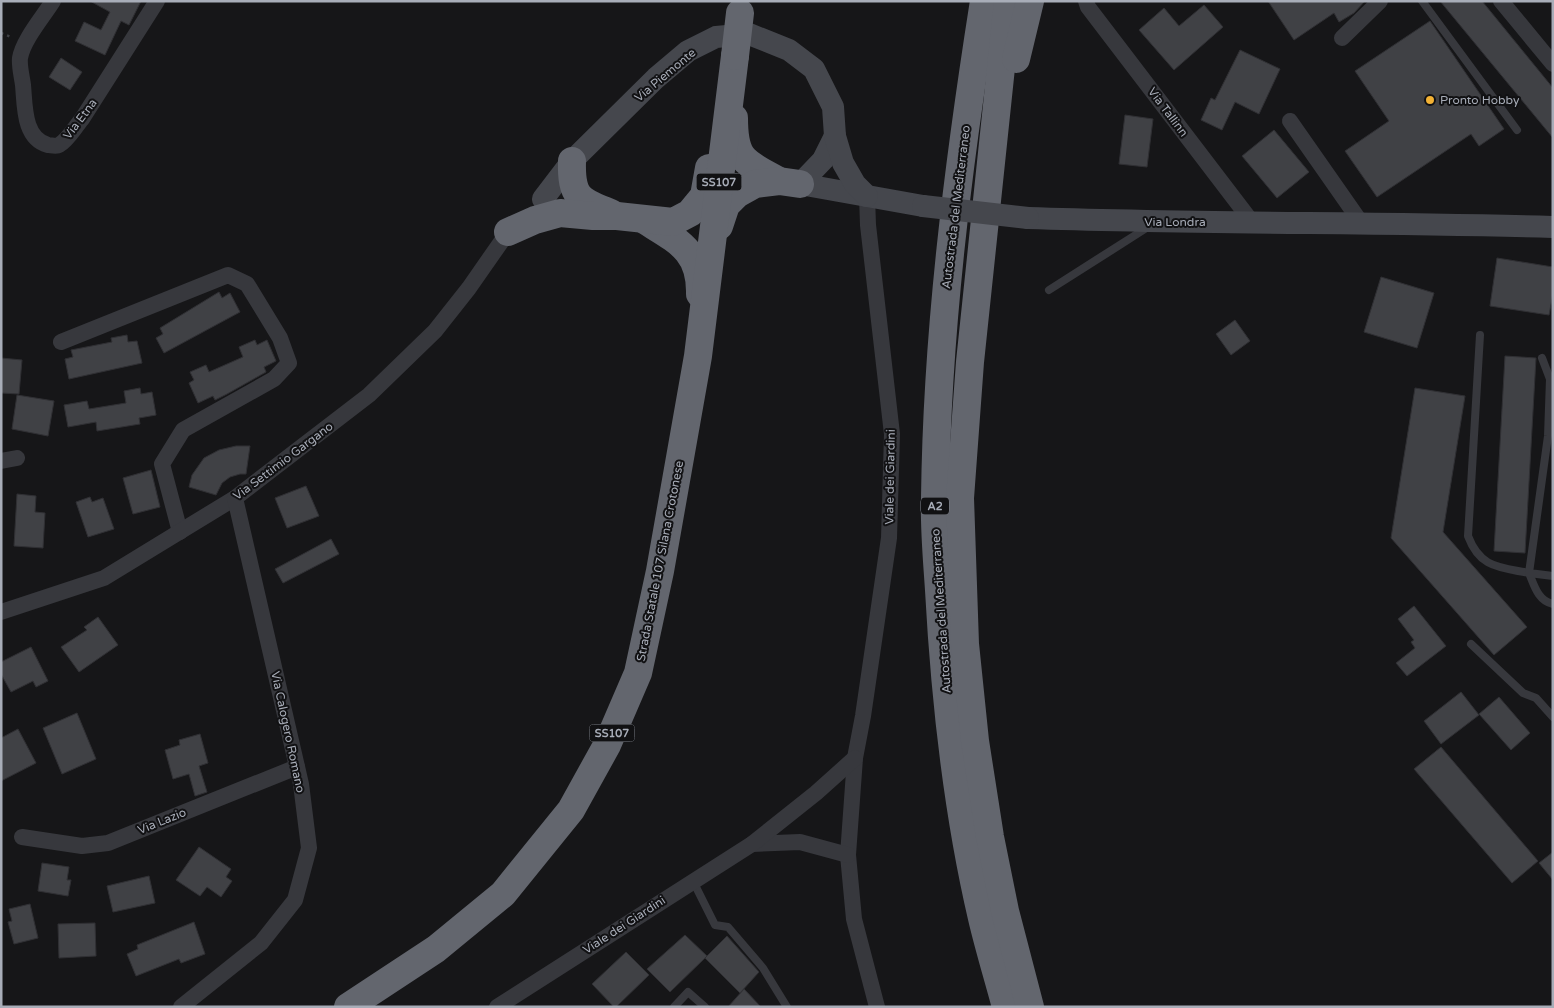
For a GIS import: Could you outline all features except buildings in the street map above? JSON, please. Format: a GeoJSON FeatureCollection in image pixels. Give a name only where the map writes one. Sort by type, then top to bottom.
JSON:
{"type":"FeatureCollection","features":[{"type":"Feature","properties":{"kind":"highway","name":"Autostrada del Mediterraneo"},"geometry":{"type":"LineString","coordinates":[[1008,1],[970,362],[960,498],[965,644],[975,741],[990,837],[1005,912],[1030,1007]]}},
{"type":"Feature","properties":{"kind":"highway"},"geometry":{"type":"LineString","coordinates":[[970,362],[985,321],[1014,66],[1030,1]]}},
{"type":"Feature","properties":{"kind":"highway","name":"Strada Statale 107 Silana Crotonese"},"geometry":{"type":"LineString","coordinates":[[348,1007],[436,949],[502,894],[571,810],[607,745],[638,672],[660,572],[698,356],[741,7]]}},
{"type":"Feature","properties":{"kind":"highway","name":"Autostrada del Mediterraneo"},"geometry":{"type":"LineString","coordinates":[[980,10],[945,293],[934,501],[942,647],[952,744],[967,842],[982,918],[1006,1007]]}},
{"type":"Feature","properties":{"kind":"highway"},"geometry":{"type":"LineString","coordinates":[[732,69],[736,145],[747,163],[790,182]]}},
{"type":"Feature","properties":{"kind":"highway"},"geometry":{"type":"LineString","coordinates":[[551,206],[593,216],[617,216],[673,222],[690,212],[704,196],[722,99],[732,69]]}},
{"type":"Feature","properties":{"kind":"highway"},"geometry":{"type":"LineString","coordinates":[[572,161],[575,193],[589,205]]}},
{"type":"Feature","properties":{"kind":"highway"},"geometry":{"type":"LineString","coordinates":[[708,282],[720,224],[726,206],[738,194],[755,184],[790,182]]}},
{"type":"Feature","properties":{"kind":"highway"},"geometry":{"type":"LineString","coordinates":[[508,232],[535,220],[551,206],[553,196],[566,197],[617,216]]}},
{"type":"Feature","properties":{"kind":"highway"},"geometry":{"type":"LineString","coordinates":[[645,220],[686,247],[696,265],[700,290],[698,356]]}},
{"type":"Feature","properties":{"kind":"street","name":"Via Etna"},"geometry":{"type":"LineString","coordinates":[[53,1],[25,43],[20,58],[25,113],[30,127],[36,138],[43,143],[59,146],[82,118],[157,1]]}},
{"type":"Feature","properties":{"kind":"street","name":"Via Tallinn"},"geometry":{"type":"LineString","coordinates":[[1086,1],[1088,7],[1252,222]]}},
{"type":"Feature","properties":{"kind":"street"},"geometry":{"type":"LineString","coordinates":[[1342,38],[1380,1]]}},
{"type":"Feature","properties":{"kind":"street"},"geometry":{"type":"LineString","coordinates":[[1501,1],[1553,64]]}},
{"type":"Feature","properties":{"kind":"street","name":"Via Piemonte"},"geometry":{"type":"LineString","coordinates":[[551,206],[572,161],[656,78],[688,52],[716,37],[750,34],[789,50],[814,69],[833,106],[835,136],[833,161]]}},
{"type":"Feature","properties":{"kind":"street"},"geometry":{"type":"LineString","coordinates":[[1290,121],[1362,224]]}},
{"type":"Feature","properties":{"kind":"street"},"geometry":{"type":"LineString","coordinates":[[790,182],[833,161]]}},
{"type":"Feature","properties":{"kind":"street"},"geometry":{"type":"LineString","coordinates":[[828,188],[833,161]]}},
{"type":"Feature","properties":{"kind":"street"},"geometry":{"type":"LineString","coordinates":[[833,161],[868,196]]}},
{"type":"Feature","properties":{"kind":"street","name":"Via Londra"},"geometry":{"type":"LineString","coordinates":[[790,182],[923,206],[1028,218],[1156,222],[1553,227]]}},
{"type":"Feature","properties":{"kind":"street","name":"Viale dei Giardini"},"geometry":{"type":"LineString","coordinates":[[868,196],[868,224],[892,434],[889,538],[855,758],[848,855],[854,919],[877,1007]]}},
{"type":"Feature","properties":{"kind":"street","name":"Via Settimio Gargano"},"geometry":{"type":"LineString","coordinates":[[1,612],[104,578],[234,498],[369,395],[435,331],[469,288],[508,232]]}},
{"type":"Feature","properties":{"kind":"street"},"geometry":{"type":"LineString","coordinates":[[61,342],[228,275],[247,284],[280,338],[289,363],[274,379],[183,430],[162,464],[180,532]]}},
{"type":"Feature","properties":{"kind":"street","name":"Via Calogero Romano"},"geometry":{"type":"LineString","coordinates":[[181,1007],[261,943],[295,900],[308,848],[298,767],[234,498]]}},
{"type":"Feature","properties":{"kind":"street","name":"Viale dei Giardini"},"geometry":{"type":"LineString","coordinates":[[496,1007],[752,844],[816,794],[855,758]]}},
{"type":"Feature","properties":{"kind":"street","name":"Via Lazio"},"geometry":{"type":"LineString","coordinates":[[22,837],[82,846],[108,843],[298,767]]}},
{"type":"Feature","properties":{"kind":"street","name":"Viale dei Giardini"},"geometry":{"type":"LineString","coordinates":[[752,844],[800,842],[848,855]]}},
{"type":"Feature","properties":{"kind":"lane"},"geometry":{"type":"LineString","coordinates":[[1422,1],[1518,130]]}},
{"type":"Feature","properties":{"kind":"lane"},"geometry":{"type":"LineString","coordinates":[[1049,290],[1156,222]]}},
{"type":"Feature","properties":{"kind":"lane"},"geometry":{"type":"LineString","coordinates":[[1480,335],[1468,536],[1473,550],[1483,560],[1504,568],[1553,576]]}},
{"type":"Feature","properties":{"kind":"lane"},"geometry":{"type":"LineString","coordinates":[[1542,358],[1550,379],[1548,436],[1529,573],[1535,590],[1543,600],[1553,604]]}},
{"type":"Feature","properties":{"kind":"lane"},"geometry":{"type":"LineString","coordinates":[[1470,644],[1523,693],[1536,698],[1553,717]]}},
{"type":"Feature","properties":{"kind":"lane"},"geometry":{"type":"LineString","coordinates":[[693,881],[715,925],[728,927],[763,968],[787,1007]]}},
{"type":"Feature","properties":{"kind":"lane"},"geometry":{"type":"LineString","coordinates":[[674,1007],[688,992],[705,1007]]}},
{"type":"Feature","properties":{"kind":"place","name":"Pronto Hobby"},"geometry":{"type":"Point","coordinates":[1430,100]}}]}
